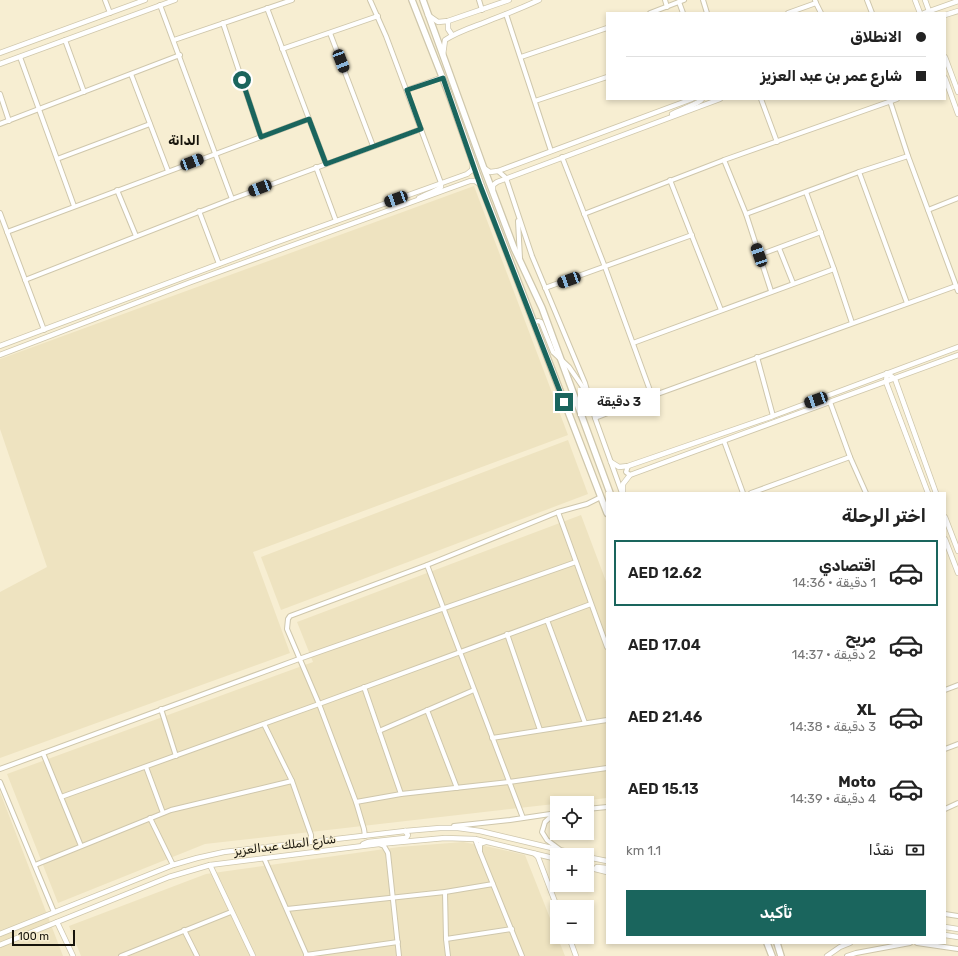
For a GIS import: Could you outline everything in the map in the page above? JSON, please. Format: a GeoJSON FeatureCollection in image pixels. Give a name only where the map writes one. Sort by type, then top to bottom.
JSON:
{"type":"FeatureCollection","features":[{"type":"Feature","properties":{"kind":"main road"},"geometry":{"type":"LineString","coordinates":[[412,0],[443,78],[480,185],[606,510]]}},
{"type":"Feature","properties":{"kind":"main road"},"geometry":{"type":"LineString","coordinates":[[422,0],[493,192],[520,261],[542,308],[610,492]]}},
{"type":"Feature","properties":{"kind":"main road"},"geometry":{"type":"LineString","coordinates":[[767,944],[772,956]]}},
{"type":"Feature","properties":{"kind":"main road"},"geometry":{"type":"LineString","coordinates":[[778,944],[781,954]]}},
{"type":"Feature","properties":{"kind":"street"},"geometry":{"type":"LineString","coordinates":[[105,0],[110,13]]}},
{"type":"Feature","properties":{"kind":"street"},"geometry":{"type":"LineString","coordinates":[[0,53],[145,0]]}},
{"type":"Feature","properties":{"kind":"street"},"geometry":{"type":"LineString","coordinates":[[0,64],[175,0]]}},
{"type":"Feature","properties":{"kind":"street"},"geometry":{"type":"LineString","coordinates":[[174,40],[292,0]]}},
{"type":"Feature","properties":{"kind":"street"},"geometry":{"type":"LineString","coordinates":[[370,0],[378,16],[407,90],[440,183],[440,188],[426,194],[412,203]]}},
{"type":"Feature","properties":{"kind":"street"},"geometry":{"type":"LineString","coordinates":[[479,0],[482,10]]}},
{"type":"Feature","properties":{"kind":"street"},"geometry":{"type":"LineString","coordinates":[[428,15],[438,22],[448,22],[509,0]]}},
{"type":"Feature","properties":{"kind":"street"},"geometry":{"type":"LineString","coordinates":[[443,55],[445,40],[452,35],[539,0]]}},
{"type":"Feature","properties":{"kind":"street"},"geometry":{"type":"LineString","coordinates":[[665,0],[667,7]]}},
{"type":"Feature","properties":{"kind":"street"},"geometry":{"type":"LineString","coordinates":[[653,12],[684,0]]}},
{"type":"Feature","properties":{"kind":"street"},"geometry":{"type":"LineString","coordinates":[[703,0],[708,12]]}},
{"type":"Feature","properties":{"kind":"street"},"geometry":{"type":"LineString","coordinates":[[867,0],[872,12]]}},
{"type":"Feature","properties":{"kind":"street"},"geometry":{"type":"LineString","coordinates":[[915,0],[920,12]]}},
{"type":"Feature","properties":{"kind":"street"},"geometry":{"type":"LineString","coordinates":[[925,0],[927,12],[958,0]]}},
{"type":"Feature","properties":{"kind":"street"},"geometry":{"type":"LineString","coordinates":[[790,12],[816,1],[821,12]]}},
{"type":"Feature","properties":{"kind":"street"},"geometry":{"type":"LineString","coordinates":[[679,2],[683,12]]}},
{"type":"Feature","properties":{"kind":"street"},"geometry":{"type":"LineString","coordinates":[[160,6],[180,55],[232,199]]}},
{"type":"Feature","properties":{"kind":"street"},"geometry":{"type":"LineString","coordinates":[[267,8],[326,164]]}},
{"type":"Feature","properties":{"kind":"street"},"geometry":{"type":"LineString","coordinates":[[946,15],[958,11]]}},
{"type":"Feature","properties":{"kind":"street"},"geometry":{"type":"LineString","coordinates":[[506,14],[551,151]]}},
{"type":"Feature","properties":{"kind":"street"},"geometry":{"type":"LineString","coordinates":[[282,49],[378,16]]}},
{"type":"Feature","properties":{"kind":"street"},"geometry":{"type":"LineString","coordinates":[[448,22],[448,29],[452,35]]}},
{"type":"Feature","properties":{"kind":"street"},"geometry":{"type":"LineString","coordinates":[[223,23],[261,137]]}},
{"type":"Feature","properties":{"kind":"street"},"geometry":{"type":"LineString","coordinates":[[520,58],[606,28]]}},
{"type":"Feature","properties":{"kind":"street"},"geometry":{"type":"LineString","coordinates":[[330,33],[373,146]]}},
{"type":"Feature","properties":{"kind":"street"},"geometry":{"type":"LineString","coordinates":[[37,40],[33,46],[37,51]]}},
{"type":"Feature","properties":{"kind":"street"},"geometry":{"type":"LineString","coordinates":[[65,40],[84,92]]}},
{"type":"Feature","properties":{"kind":"street"},"geometry":{"type":"LineString","coordinates":[[17,47],[21,49],[19,57],[74,206]]}},
{"type":"Feature","properties":{"kind":"street"},"geometry":{"type":"LineString","coordinates":[[0,124],[180,55]]}},
{"type":"Feature","properties":{"kind":"street"},"geometry":{"type":"LineString","coordinates":[[946,60],[958,92]]}},
{"type":"Feature","properties":{"kind":"street"},"geometry":{"type":"LineString","coordinates":[[131,74],[168,171]]}},
{"type":"Feature","properties":{"kind":"street"},"geometry":{"type":"LineString","coordinates":[[535,101],[606,77]]}},
{"type":"Feature","properties":{"kind":"street"},"geometry":{"type":"LineString","coordinates":[[407,90],[443,78]]}},
{"type":"Feature","properties":{"kind":"street"},"geometry":{"type":"LineString","coordinates":[[946,83],[958,114]]}},
{"type":"Feature","properties":{"kind":"street"},"geometry":{"type":"LineString","coordinates":[[0,94],[9,121]]}},
{"type":"Feature","properties":{"kind":"street"},"geometry":{"type":"LineString","coordinates":[[483,166],[490,172],[498,171],[689,100]]}},
{"type":"Feature","properties":{"kind":"street"},"geometry":{"type":"LineString","coordinates":[[662,120],[701,100]]}},
{"type":"Feature","properties":{"kind":"street"},"geometry":{"type":"LineString","coordinates":[[493,192],[495,183],[506,178],[717,100]]}},
{"type":"Feature","properties":{"kind":"street"},"geometry":{"type":"LineString","coordinates":[[761,100],[777,142]]}},
{"type":"Feature","properties":{"kind":"street"},"geometry":{"type":"LineString","coordinates":[[584,214],[724,160],[895,100]]}},
{"type":"Feature","properties":{"kind":"street"},"geometry":{"type":"LineString","coordinates":[[890,102],[908,156],[958,291]]}},
{"type":"Feature","properties":{"kind":"street"},"geometry":{"type":"LineString","coordinates":[[7,232],[309,119]]}},
{"type":"Feature","properties":{"kind":"street"},"geometry":{"type":"LineString","coordinates":[[57,159],[150,124]]}},
{"type":"Feature","properties":{"kind":"street"},"geometry":{"type":"LineString","coordinates":[[25,280],[199,211],[421,129]]}},
{"type":"Feature","properties":{"kind":"street"},"geometry":{"type":"LineString","coordinates":[[746,214],[859,172],[908,156]]}},
{"type":"Feature","properties":{"kind":"street"},"geometry":{"type":"LineString","coordinates":[[562,157],[605,267],[652,396]]}},
{"type":"Feature","properties":{"kind":"street"},"geometry":{"type":"LineString","coordinates":[[724,160],[746,214],[771,291]]}},
{"type":"Feature","properties":{"kind":"street"},"geometry":{"type":"LineString","coordinates":[[0,346],[336,220],[470,172],[473,164]]}},
{"type":"Feature","properties":{"kind":"street"},"geometry":{"type":"LineString","coordinates":[[316,168],[336,220]]}},
{"type":"Feature","properties":{"kind":"street"},"geometry":{"type":"LineString","coordinates":[[498,171],[506,178],[532,256],[576,361],[610,462],[623,492]]}},
{"type":"Feature","properties":{"kind":"street"},"geometry":{"type":"LineString","coordinates":[[859,172],[908,303]]}},
{"type":"Feature","properties":{"kind":"street"},"geometry":{"type":"LineString","coordinates":[[670,180],[721,310]]}},
{"type":"Feature","properties":{"kind":"street"},"geometry":{"type":"LineString","coordinates":[[0,355],[199,280],[470,182],[475,181],[480,185]]}},
{"type":"Feature","properties":{"kind":"street"},"geometry":{"type":"LineString","coordinates":[[118,190],[136,236]]}},
{"type":"Feature","properties":{"kind":"street"},"geometry":{"type":"LineString","coordinates":[[806,192],[834,268],[852,323]]}},
{"type":"Feature","properties":{"kind":"street"},"geometry":{"type":"LineString","coordinates":[[928,210],[958,198]]}},
{"type":"Feature","properties":{"kind":"street"},"geometry":{"type":"LineString","coordinates":[[199,211],[219,264]]}},
{"type":"Feature","properties":{"kind":"street"},"geometry":{"type":"LineString","coordinates":[[0,213],[44,330]]}},
{"type":"Feature","properties":{"kind":"street"},"geometry":{"type":"LineString","coordinates":[[518,215],[520,261]]}},
{"type":"Feature","properties":{"kind":"street"},"geometry":{"type":"LineString","coordinates":[[759,255],[820,232]]}},
{"type":"Feature","properties":{"kind":"street"},"geometry":{"type":"LineString","coordinates":[[545,288],[692,235]]}},
{"type":"Feature","properties":{"kind":"street"},"geometry":{"type":"LineString","coordinates":[[779,248],[793,283]]}},
{"type":"Feature","properties":{"kind":"street"},"geometry":{"type":"LineString","coordinates":[[633,343],[834,268]]}},
{"type":"Feature","properties":{"kind":"street"},"geometry":{"type":"LineString","coordinates":[[595,418],[757,357],[956,286]]}},
{"type":"Feature","properties":{"kind":"street"},"geometry":{"type":"LineString","coordinates":[[533,323],[538,321],[541,322],[553,352],[578,380],[589,398]]}},
{"type":"Feature","properties":{"kind":"street"},"geometry":{"type":"LineString","coordinates":[[610,462],[619,467],[628,466],[773,416],[958,347]]}},
{"type":"Feature","properties":{"kind":"street"},"geometry":{"type":"LineString","coordinates":[[623,492],[623,484],[630,475],[958,355]]}},
{"type":"Feature","properties":{"kind":"street"},"geometry":{"type":"LineString","coordinates":[[757,357],[773,416]]}},
{"type":"Feature","properties":{"kind":"street"},"geometry":{"type":"LineString","coordinates":[[887,373],[895,379],[936,492]]}},
{"type":"Feature","properties":{"kind":"street"},"geometry":{"type":"LineString","coordinates":[[887,373],[886,382],[928,492]]}},
{"type":"Feature","properties":{"kind":"street"},"geometry":{"type":"LineString","coordinates":[[830,402],[850,457],[866,492]]}},
{"type":"Feature","properties":{"kind":"street"},"geometry":{"type":"LineString","coordinates":[[724,441],[743,492]]}},
{"type":"Feature","properties":{"kind":"street"},"geometry":{"type":"LineString","coordinates":[[754,492],[850,457]]}},
{"type":"Feature","properties":{"kind":"street"},"geometry":{"type":"LineString","coordinates":[[628,466],[626,472],[630,475]]}},
{"type":"Feature","properties":{"kind":"street"},"geometry":{"type":"LineString","coordinates":[[365,836],[356,802],[319,704],[288,630],[287,623],[290,616],[427,565],[558,512],[587,504],[601,497]]}},
{"type":"Feature","properties":{"kind":"street"},"geometry":{"type":"LineString","coordinates":[[558,512],[606,644]]}},
{"type":"Feature","properties":{"kind":"street"},"geometry":{"type":"LineString","coordinates":[[946,520],[958,551]]}},
{"type":"Feature","properties":{"kind":"street"},"geometry":{"type":"LineString","coordinates":[[946,542],[958,573]]}},
{"type":"Feature","properties":{"kind":"street"},"geometry":{"type":"LineString","coordinates":[[0,769],[443,607],[576,562]]}},
{"type":"Feature","properties":{"kind":"street"},"geometry":{"type":"LineString","coordinates":[[427,565],[523,818]]}},
{"type":"Feature","properties":{"kind":"street"},"geometry":{"type":"LineString","coordinates":[[61,797],[591,604]]}},
{"type":"Feature","properties":{"kind":"street"},"geometry":{"type":"LineString","coordinates":[[547,620],[585,723]]}},
{"type":"Feature","properties":{"kind":"street"},"geometry":{"type":"LineString","coordinates":[[507,634],[540,730]]}},
{"type":"Feature","properties":{"kind":"street"},"geometry":{"type":"LineString","coordinates":[[946,690],[958,685]]}},
{"type":"Feature","properties":{"kind":"street"},"geometry":{"type":"LineString","coordinates":[[364,687],[401,794]]}},
{"type":"Feature","properties":{"kind":"street"},"geometry":{"type":"LineString","coordinates":[[379,731],[474,690]]}},
{"type":"Feature","properties":{"kind":"street"},"geometry":{"type":"LineString","coordinates":[[161,710],[176,756]]}},
{"type":"Feature","properties":{"kind":"street"},"geometry":{"type":"LineString","coordinates":[[427,710],[457,788]]}},
{"type":"Feature","properties":{"kind":"street"},"geometry":{"type":"LineString","coordinates":[[492,738],[606,720]]}},
{"type":"Feature","properties":{"kind":"street"},"geometry":{"type":"LineString","coordinates":[[264,724],[292,781],[311,835],[311,842]]}},
{"type":"Feature","properties":{"kind":"street"},"geometry":{"type":"LineString","coordinates":[[946,749],[958,744]]}},
{"type":"Feature","properties":{"kind":"street"},"geometry":{"type":"LineString","coordinates":[[43,753],[81,846]]}},
{"type":"Feature","properties":{"kind":"street"},"geometry":{"type":"LineString","coordinates":[[146,767],[163,813]]}},
{"type":"Feature","properties":{"kind":"street"},"geometry":{"type":"LineString","coordinates":[[356,802],[401,794],[509,782],[606,768]]}},
{"type":"Feature","properties":{"kind":"street"},"geometry":{"type":"LineString","coordinates":[[35,865],[171,810],[292,781]]}},
{"type":"Feature","properties":{"kind":"street"},"geometry":{"type":"LineString","coordinates":[[0,782],[54,912]]}},
{"type":"Feature","properties":{"kind":"street"},"geometry":{"type":"LineString","coordinates":[[946,809],[958,803]]}},
{"type":"Feature","properties":{"kind":"street"},"geometry":{"type":"LineString","coordinates":[[594,808],[606,807]]}},
{"type":"Feature","properties":{"kind":"street"},"geometry":{"type":"LineString","coordinates":[[440,828],[550,814]]}},
{"type":"Feature","properties":{"kind":"street"},"geometry":{"type":"LineString","coordinates":[[150,818],[172,866]]}},
{"type":"Feature","properties":{"kind":"street"},"geometry":{"type":"LineString","coordinates":[[550,818],[545,822],[542,832],[547,840],[558,848]]}},
{"type":"Feature","properties":{"kind":"street","name":"شارع الملك عبدالعزيز"},"geometry":{"type":"LineString","coordinates":[[0,934],[172,866],[197,858],[224,852],[440,828],[480,830],[553,848]]}},
{"type":"Feature","properties":{"kind":"street"},"geometry":{"type":"LineString","coordinates":[[353,847],[368,842],[407,838],[408,835],[405,831]]}},
{"type":"Feature","properties":{"kind":"street","name":"شارع الملك عبدالعزيز"},"geometry":{"type":"LineString","coordinates":[[0,945],[169,877],[210,865],[379,844],[445,838],[475,839],[550,858]]}},
{"type":"Feature","properties":{"kind":"street"},"geometry":{"type":"LineString","coordinates":[[475,839],[522,956]]}},
{"type":"Feature","properties":{"kind":"street"},"geometry":{"type":"LineString","coordinates":[[480,852],[480,844],[483,842],[488,842]]}},
{"type":"Feature","properties":{"kind":"street"},"geometry":{"type":"LineString","coordinates":[[379,844],[384,846],[387,851],[394,897],[399,956]]}},
{"type":"Feature","properties":{"kind":"street"},"geometry":{"type":"LineString","coordinates":[[534,854],[538,857],[554,900]]}},
{"type":"Feature","properties":{"kind":"street"},"geometry":{"type":"LineString","coordinates":[[264,858],[287,908],[306,955],[398,942]]}},
{"type":"Feature","properties":{"kind":"street"},"geometry":{"type":"LineString","coordinates":[[542,869],[544,860],[550,858]]}},
{"type":"Feature","properties":{"kind":"street"},"geometry":{"type":"LineString","coordinates":[[594,858],[606,861]]}},
{"type":"Feature","properties":{"kind":"street"},"geometry":{"type":"LineString","coordinates":[[210,865],[231,912],[254,956]]}},
{"type":"Feature","properties":{"kind":"street"},"geometry":{"type":"LineString","coordinates":[[594,867],[606,868]]}},
{"type":"Feature","properties":{"kind":"street"},"geometry":{"type":"LineString","coordinates":[[594,868],[606,872]]}},
{"type":"Feature","properties":{"kind":"street"},"geometry":{"type":"LineString","coordinates":[[287,908],[445,892],[493,884]]}},
{"type":"Feature","properties":{"kind":"street"},"geometry":{"type":"LineString","coordinates":[[445,892],[446,939],[448,956]]}},
{"type":"Feature","properties":{"kind":"street"},"geometry":{"type":"LineString","coordinates":[[121,956],[231,912]]}},
{"type":"Feature","properties":{"kind":"street"},"geometry":{"type":"LineString","coordinates":[[946,914],[958,916]]}},
{"type":"Feature","properties":{"kind":"street"},"geometry":{"type":"LineString","coordinates":[[58,922],[73,956]]}},
{"type":"Feature","properties":{"kind":"street"},"geometry":{"type":"LineString","coordinates":[[946,927],[958,929]]}},
{"type":"Feature","properties":{"kind":"street"},"geometry":{"type":"LineString","coordinates":[[446,939],[512,929]]}},
{"type":"Feature","properties":{"kind":"street"},"geometry":{"type":"LineString","coordinates":[[184,930],[197,956]]}},
{"type":"Feature","properties":{"kind":"street"},"geometry":{"type":"LineString","coordinates":[[946,935],[958,937]]}},
{"type":"Feature","properties":{"kind":"street"},"geometry":{"type":"LineString","coordinates":[[572,944],[576,956]]}},
{"type":"Feature","properties":{"kind":"street"},"geometry":{"type":"LineString","coordinates":[[827,956],[848,944]]}},
{"type":"Feature","properties":{"kind":"street"},"geometry":{"type":"LineString","coordinates":[[847,956],[905,944]]}},
{"type":"Feature","properties":{"kind":"street"},"geometry":{"type":"LineString","coordinates":[[924,944],[958,949]]}},
{"type":"Feature","properties":{"kind":"shaded area"},"geometry":{"type":"Polygon","coordinates":[[[474,186],[568,435],[253,552],[290,653],[0,758],[0,592],[47,567],[0,429],[0,359],[474,186]]]}},
{"type":"Feature","properties":{"kind":"shaded area"},"geometry":{"type":"Polygon","coordinates":[[[568,440],[588,494],[281,610],[261,557],[568,440]]]}},
{"type":"Feature","properties":{"kind":"shaded area"},"geometry":{"type":"Polygon","coordinates":[[[581,515],[606,581],[606,798],[594,799],[594,796],[550,796],[550,805],[205,844],[58,903],[7,774],[313,662],[297,622],[581,515]]]}},
{"type":"Feature","properties":{"kind":"shaded area"},"geometry":{"type":"Polygon","coordinates":[[[0,792],[63,956],[0,956],[0,792]]]}},
{"type":"Feature","properties":{"kind":"shaded area"},"geometry":{"type":"Polygon","coordinates":[[[463,842],[525,855],[550,918],[550,944],[560,944],[565,956],[81,956],[69,926],[206,874],[399,847],[463,842]]]}},
{"type":"Feature","properties":{"kind":"district","name":"الدانة"},"geometry":{"type":"Point","coordinates":[184,140]}},
{"type":"Feature","properties":{"kind":"route"},"geometry":{"type":"LineString","coordinates":[[242,80],[261,137],[309,119],[326,164],[421,129],[407,90],[443,78],[480,185],[564,402]]}}]}
